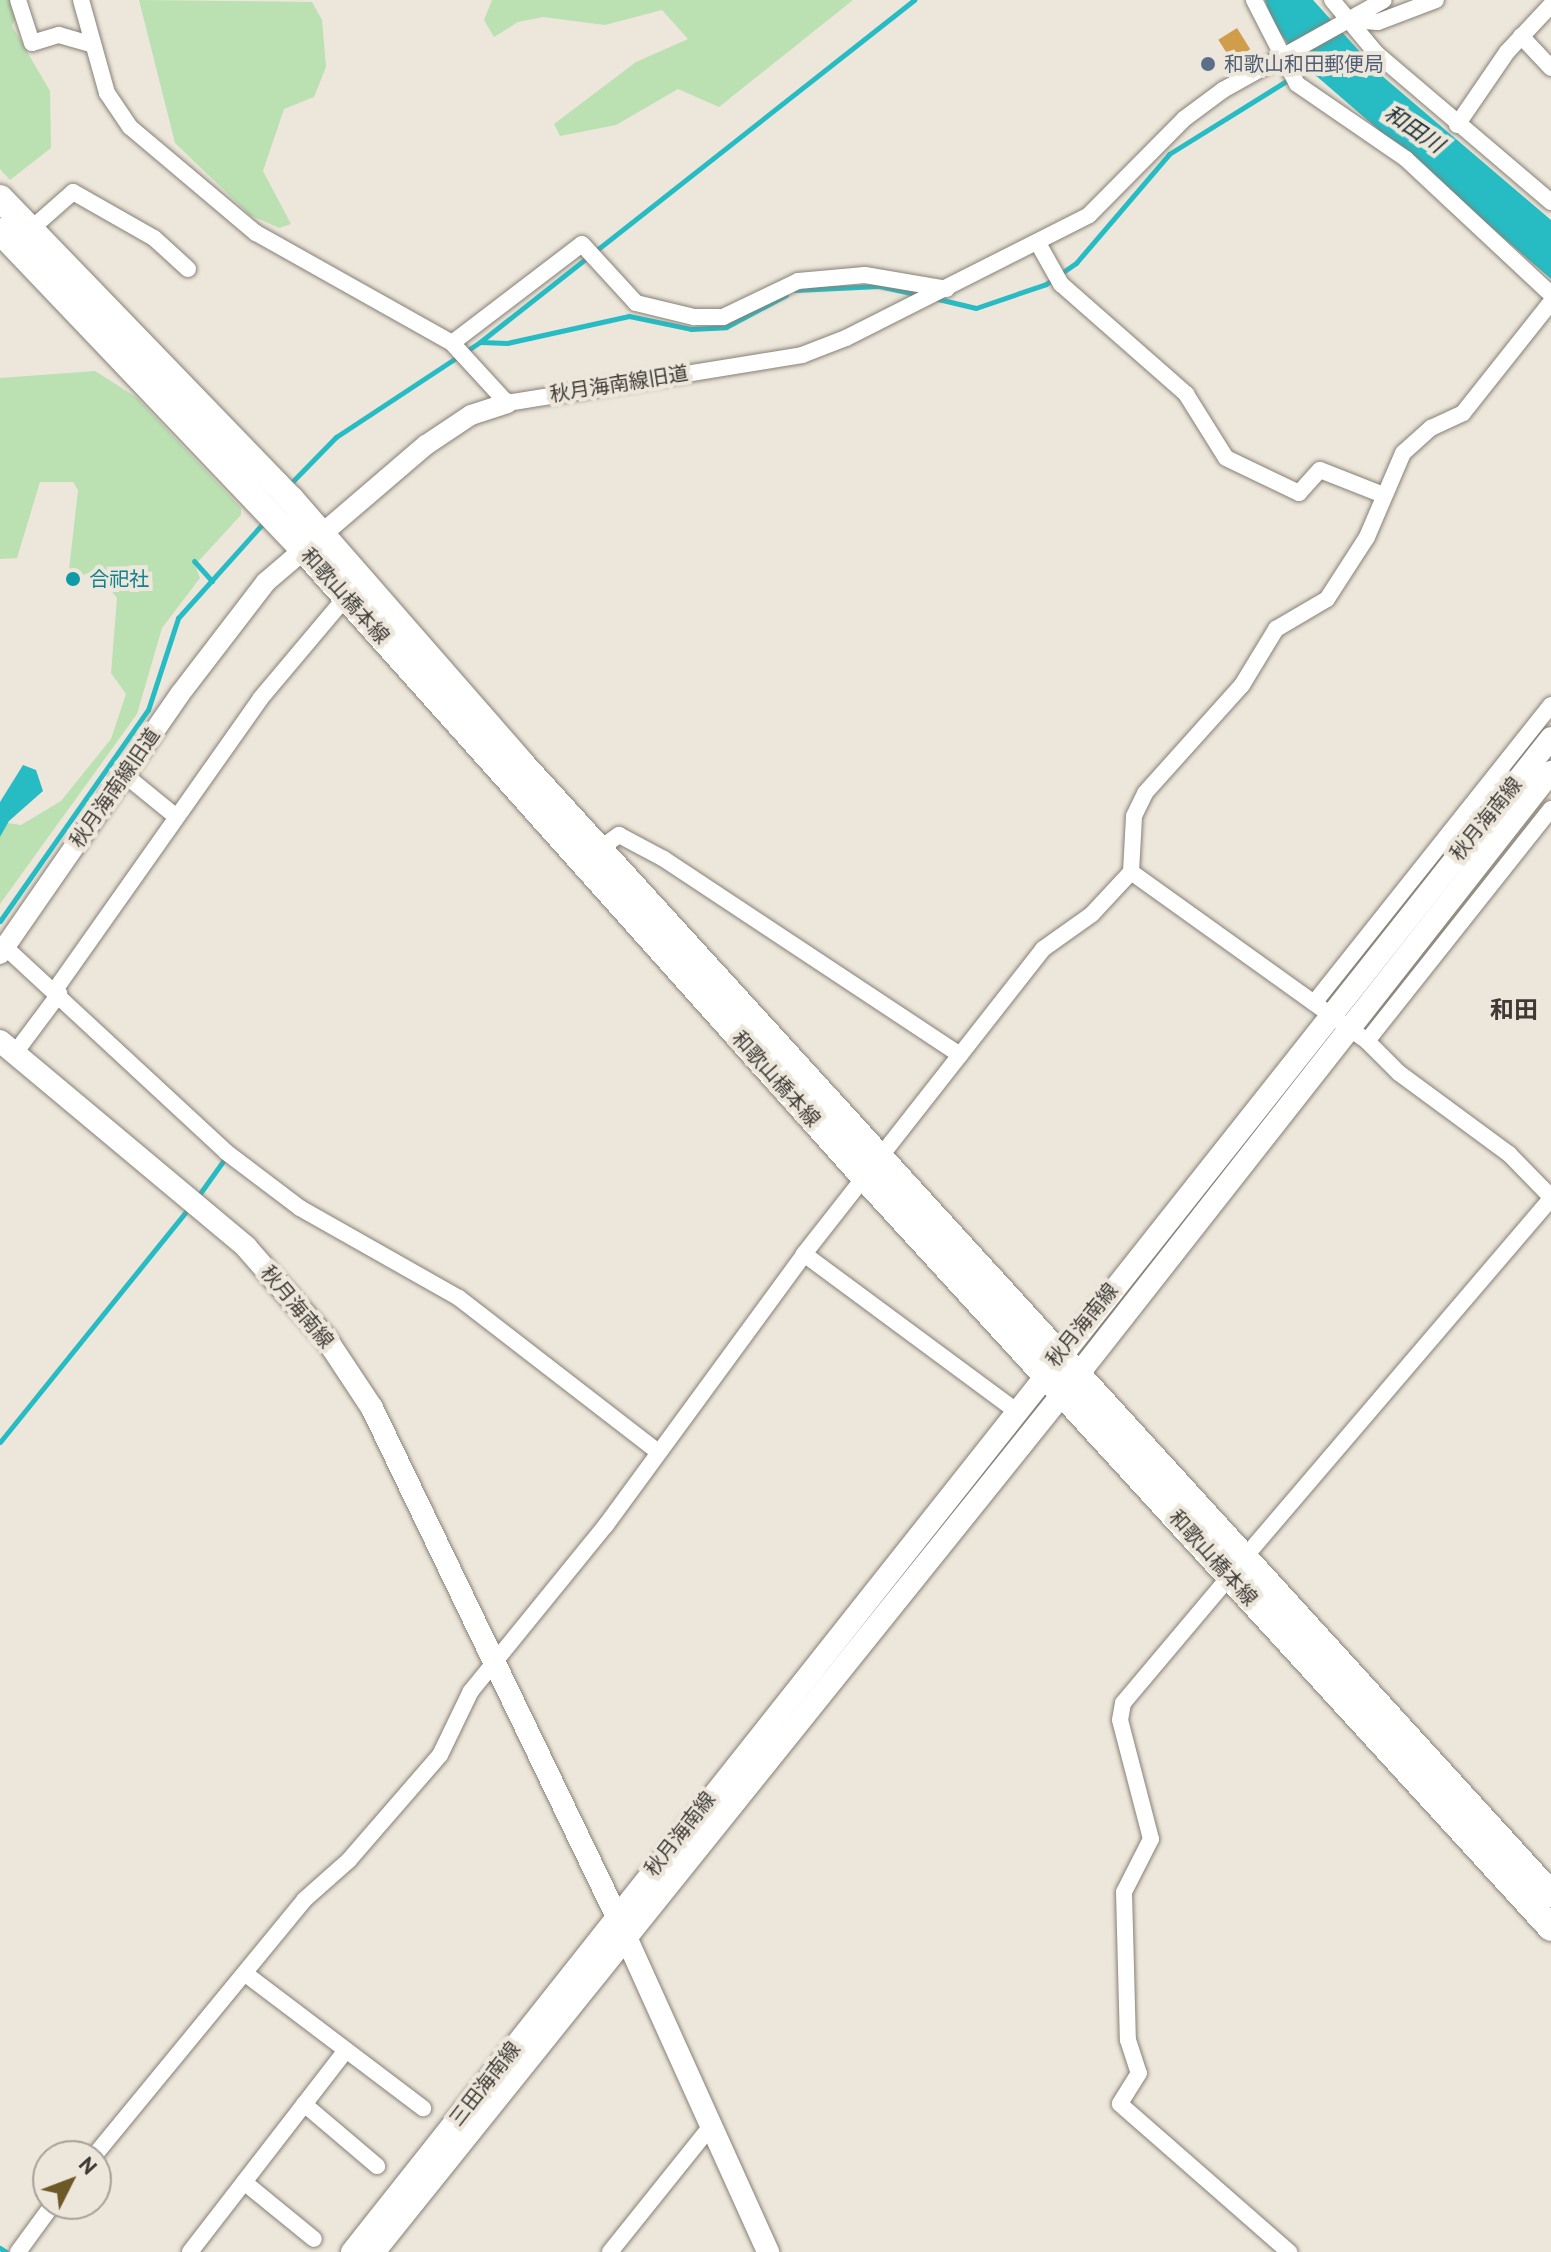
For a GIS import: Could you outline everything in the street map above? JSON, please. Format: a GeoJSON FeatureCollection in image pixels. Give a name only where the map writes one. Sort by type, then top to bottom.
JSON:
{"type":"FeatureCollection","features":[{"type":"Feature","properties":{"kind":"main road","name":"和歌山橋本線"},"geometry":{"type":"LineString","coordinates":[[0,198],[263,488],[279,524],[311,540],[872,1168],[1072,1382],[1551,1928]]}},
{"type":"Feature","properties":{"kind":"main road","name":"和歌山橋本線"},"geometry":{"type":"LineString","coordinates":[[0,231],[263,488],[291,499],[311,540],[346,597],[592,855]]}},
{"type":"Feature","properties":{"kind":"main road","name":"秋月海南線"},"geometry":{"type":"LineString","coordinates":[[620,1924],[1322,1008],[1551,738]]}},
{"type":"Feature","properties":{"kind":"main road","name":"秋月海南線"},"geometry":{"type":"LineString","coordinates":[[620,1924],[1358,1035],[1551,772]]}},
{"type":"Feature","properties":{"kind":"main road","name":"秋月海南線"},"geometry":{"type":"LineString","coordinates":[[7,1047],[216,1218],[327,1340],[372,1408],[620,1924],[768,2252]]}},
{"type":"Feature","properties":{"kind":"main road","name":"和歌山橋本線"},"geometry":{"type":"LineString","coordinates":[[1237,1567],[1551,1894]]}},
{"type":"Feature","properties":{"kind":"main road","name":"三田海南線"},"geometry":{"type":"LineString","coordinates":[[352,2252],[620,1924]]}},
{"type":"Feature","properties":{"kind":"main road","name":"三田海南線"},"geometry":{"type":"LineString","coordinates":[[374,2252],[620,1924]]}},
{"type":"Feature","properties":{"kind":"street"},"geometry":{"type":"LineString","coordinates":[[18,0],[32,43],[59,35],[90,44]]}},
{"type":"Feature","properties":{"kind":"street"},"geometry":{"type":"LineString","coordinates":[[81,0],[90,44],[107,93],[130,127],[256,233],[455,346],[507,403]]}},
{"type":"Feature","properties":{"kind":"street"},"geometry":{"type":"LineString","coordinates":[[1254,0],[1297,84],[1406,159],[1551,294]]}},
{"type":"Feature","properties":{"kind":"street"},"geometry":{"type":"LineString","coordinates":[[1332,0],[1344,22],[1457,125],[1551,202]]}},
{"type":"Feature","properties":{"kind":"street","name":"秋月海南線旧道"},"geometry":{"type":"LineString","coordinates":[[2,950],[232,622],[311,540],[426,445],[471,415],[507,403],[802,355],[919,304],[1039,245],[1089,215],[1184,119],[1282,56],[1384,0]]}},
{"type":"Feature","properties":{"kind":"street"},"geometry":{"type":"LineString","coordinates":[[1344,22],[1378,22],[1436,0]]}},
{"type":"Feature","properties":{"kind":"street"},"geometry":{"type":"LineString","coordinates":[[1457,125],[1521,36],[1551,5]]}},
{"type":"Feature","properties":{"kind":"street"},"geometry":{"type":"LineString","coordinates":[[1521,36],[1551,68]]}},
{"type":"Feature","properties":{"kind":"street"},"geometry":{"type":"LineString","coordinates":[[31,229],[73,192],[154,238],[188,269]]}},
{"type":"Feature","properties":{"kind":"street"},"geometry":{"type":"LineString","coordinates":[[455,346],[582,244],[636,303],[694,317],[723,317],[798,281],[865,275],[947,289]]}},
{"type":"Feature","properties":{"kind":"street"},"geometry":{"type":"LineString","coordinates":[[1039,245],[1061,284],[1186,394],[1226,458],[1299,493],[1320,470],[1381,494]]}},
{"type":"Feature","properties":{"kind":"street"},"geometry":{"type":"LineString","coordinates":[[108,2140],[247,1975],[304,1900],[349,1860],[440,1755],[471,1691],[496,1665],[804,1254],[1043,949],[1092,914],[1131,872],[1134,816],[1145,793],[1242,685],[1276,629],[1327,599],[1367,537],[1381,494],[1403,453],[1431,428],[1463,413],[1551,302]]}},
{"type":"Feature","properties":{"kind":"street"},"geometry":{"type":"LineString","coordinates":[[7,1047],[57,992],[174,815],[346,597]]}},
{"type":"Feature","properties":{"kind":"street"},"geometry":{"type":"LineString","coordinates":[[1322,1008],[1551,705]]}},
{"type":"Feature","properties":{"kind":"street"},"geometry":{"type":"LineString","coordinates":[[125,775],[174,815]]}},
{"type":"Feature","properties":{"kind":"street"},"geometry":{"type":"LineString","coordinates":[[1358,1035],[1551,809]]}},
{"type":"Feature","properties":{"kind":"street"},"geometry":{"type":"LineString","coordinates":[[592,855],[619,835],[664,859],[960,1055]]}},
{"type":"Feature","properties":{"kind":"street"},"geometry":{"type":"LineString","coordinates":[[1131,872],[1358,1035],[1399,1073],[1509,1154],[1551,1197],[1123,1703],[1120,1720],[1151,1839],[1124,1892],[1128,2040],[1139,2073],[1120,2104],[1289,2252]]}},
{"type":"Feature","properties":{"kind":"street"},"geometry":{"type":"LineString","coordinates":[[2,950],[57,992],[226,1152],[300,1208],[459,1298],[658,1452]]}},
{"type":"Feature","properties":{"kind":"street"},"geometry":{"type":"LineString","coordinates":[[804,1254],[1016,1411]]}},
{"type":"Feature","properties":{"kind":"street"},"geometry":{"type":"LineString","coordinates":[[247,1975],[423,2108]]}},
{"type":"Feature","properties":{"kind":"street"},"geometry":{"type":"LineString","coordinates":[[192,2251],[346,2050]]}},
{"type":"Feature","properties":{"kind":"street"},"geometry":{"type":"LineString","coordinates":[[304,2104],[377,2166]]}},
{"type":"Feature","properties":{"kind":"street"},"geometry":{"type":"LineString","coordinates":[[610,2252],[710,2127]]}},
{"type":"Feature","properties":{"kind":"street"},"geometry":{"type":"LineString","coordinates":[[244,2182],[314,2239]]}},
{"type":"Feature","properties":{"kind":"street"},"geometry":{"type":"LineString","coordinates":[[18,2252],[41,2220]]}},
{"type":"Feature","properties":{"kind":"green space"},"geometry":{"type":"Polygon","coordinates":[[[0,0],[23,0],[12,26],[50,91],[51,148],[10,180],[0,169],[0,0]]]}},
{"type":"Feature","properties":{"kind":"green space"},"geometry":{"type":"Polygon","coordinates":[[[139,0],[312,2],[322,20],[326,67],[314,97],[284,109],[263,171],[291,224],[279,228],[250,215],[175,143],[139,0]]]}},
{"type":"Feature","properties":{"kind":"green space"},"geometry":{"type":"Polygon","coordinates":[[[492,0],[853,0],[719,107],[678,89],[616,125],[560,136],[554,124],[636,62],[688,39],[662,10],[605,25],[543,17],[518,22],[494,37],[484,20],[492,0]]]}},
{"type":"Feature","properties":{"kind":"green space"},"geometry":{"type":"Polygon","coordinates":[[[95,371],[136,397],[241,508],[241,515],[195,565],[200,578],[162,628],[137,714],[0,904],[0,822],[21,825],[61,801],[111,739],[126,694],[111,673],[117,598],[104,582],[69,570],[78,490],[73,482],[40,482],[17,558],[0,559],[0,378],[95,371]]]}},
{"type":"Feature","properties":{"kind":"water","name":"和田川"},"geometry":{"type":"Polygon","coordinates":[[[1265,0],[1313,0],[1381,75],[1551,220],[1551,279],[1306,67],[1273,24],[1265,0]]]}},
{"type":"Feature","properties":{"kind":"water"},"geometry":{"type":"Polygon","coordinates":[[[23,765],[36,770],[43,791],[9,821],[0,837],[0,802],[23,765]]]}},
{"type":"Feature","properties":{"kind":"building","name":"和歌山和田郵便局"},"geometry":{"type":"Polygon","coordinates":[[[1237,28],[1250,49],[1232,61],[1218,40],[1237,28]]]}},
{"type":"Feature","properties":{"kind":"waterway"},"geometry":{"type":"LineString","coordinates":[[290,484],[336,437],[480,342],[914,0]]}},
{"type":"Feature","properties":{"kind":"waterway"},"geometry":{"type":"LineString","coordinates":[[934,298],[976,308],[1046,284],[1076,263],[1169,154],[1312,65]]}},
{"type":"Feature","properties":{"kind":"waterway"},"geometry":{"type":"LineString","coordinates":[[795,290],[879,286],[920,295]]}},
{"type":"Feature","properties":{"kind":"waterway"},"geometry":{"type":"LineString","coordinates":[[481,342],[507,343],[629,316],[691,329],[726,327],[786,295]]}},
{"type":"Feature","properties":{"kind":"waterway"},"geometry":{"type":"LineString","coordinates":[[0,921],[148,710],[178,618],[264,522]]}},
{"type":"Feature","properties":{"kind":"waterway"},"geometry":{"type":"LineString","coordinates":[[194,561],[212,581]]}},
{"type":"Feature","properties":{"kind":"waterway"},"geometry":{"type":"LineString","coordinates":[[201,1192],[226,1157]]}},
{"type":"Feature","properties":{"kind":"waterway"},"geometry":{"type":"LineString","coordinates":[[0,1442],[188,1209]]}},
{"type":"Feature","properties":{"kind":"waterway"},"geometry":{"type":"LineString","coordinates":[[0,2248],[6,2252]]}},
{"type":"Feature","properties":{"kind":"place","name":"和歌山和田郵便局"},"geometry":{"type":"Point","coordinates":[1208,64]}},
{"type":"Feature","properties":{"kind":"place","name":"合祀社"},"geometry":{"type":"Point","coordinates":[73,579]}},
{"type":"Feature","properties":{"kind":"district","name":"和田"},"geometry":{"type":"Point","coordinates":[1514,1010]}}]}
